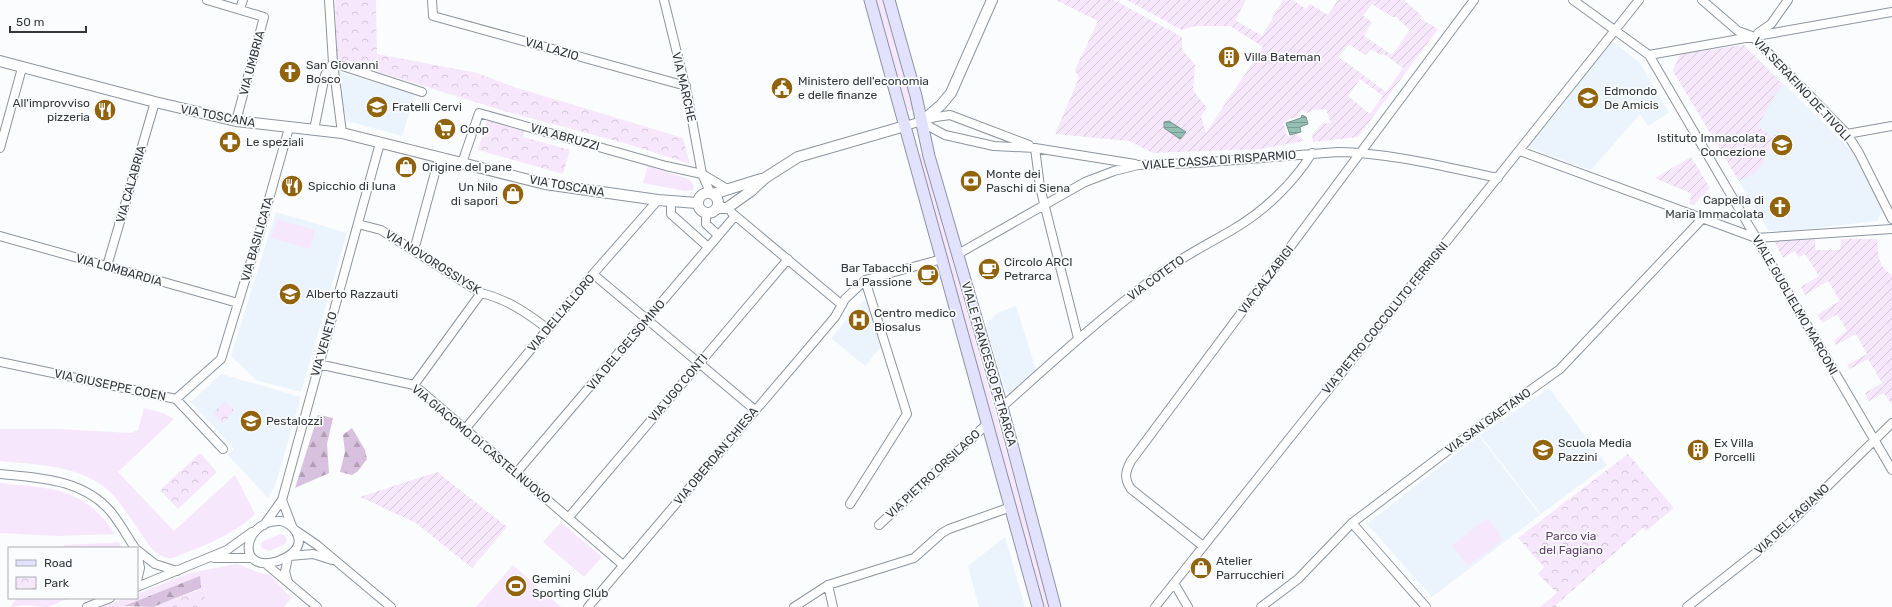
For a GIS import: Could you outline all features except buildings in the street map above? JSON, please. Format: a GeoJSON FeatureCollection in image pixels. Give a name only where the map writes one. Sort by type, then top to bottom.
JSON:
{"type":"FeatureCollection","features":[{"type":"Feature","properties":{"kind":"main road","name":"VIALE FRANCESCO PETRARCA"},"geometry":{"type":"LineString","coordinates":[[870,0],[1038,607]]}},
{"type":"Feature","properties":{"kind":"main road","name":"VIALE FRANCESCO PETRARCA"},"geometry":{"type":"LineString","coordinates":[[889,0],[916,96],[929,156],[1002,407],[1055,607]]}},
{"type":"Feature","properties":{"kind":"street","name":"VIA UMBRIA"},"geometry":{"type":"LineString","coordinates":[[207,0],[264,17],[236,121]]}},
{"type":"Feature","properties":{"kind":"street"},"geometry":{"type":"LineString","coordinates":[[240,9],[243,0]]}},
{"type":"Feature","properties":{"kind":"street"},"geometry":{"type":"LineString","coordinates":[[329,0],[333,63],[342,133]]}},
{"type":"Feature","properties":{"kind":"street","name":"VIA LAZIO"},"geometry":{"type":"LineString","coordinates":[[432,0],[433,16],[686,86]]}},
{"type":"Feature","properties":{"kind":"street","name":"VIA MARCHE"},"geometry":{"type":"LineString","coordinates":[[664,0],[686,86],[702,174],[711,193]]}},
{"type":"Feature","properties":{"kind":"street"},"geometry":{"type":"LineString","coordinates":[[921,122],[941,105],[951,93],[992,0]]}},
{"type":"Feature","properties":{"kind":"street","name":"VIA CALZABIGI"},"geometry":{"type":"LineString","coordinates":[[1203,546],[1131,489],[1127,483],[1127,469],[1131,461],[1474,0]]}},
{"type":"Feature","properties":{"kind":"street","name":"VIALE GUGLIELMO MARCONI"},"geometry":{"type":"LineString","coordinates":[[1573,0],[1649,55],[1892,470]]}},
{"type":"Feature","properties":{"kind":"street","name":"VIA PIETRO COCCOLUTO FERRIGNI"},"geometry":{"type":"LineString","coordinates":[[1155,607],[1639,0]]}},
{"type":"Feature","properties":{"kind":"street","name":"VIA SERAFINO DE TIVOLI"},"geometry":{"type":"LineString","coordinates":[[1702,0],[1738,31],[1752,36],[1847,134],[1859,153],[1892,219]]}},
{"type":"Feature","properties":{"kind":"street"},"geometry":{"type":"LineString","coordinates":[[1752,36],[1768,27],[1788,0]]}},
{"type":"Feature","properties":{"kind":"street"},"geometry":{"type":"LineString","coordinates":[[1649,55],[1892,12]]}},
{"type":"Feature","properties":{"kind":"street","name":"VIA TOSCANA"},"geometry":{"type":"LineString","coordinates":[[0,61],[155,102],[236,121],[342,133],[545,184],[658,200],[697,203]]}},
{"type":"Feature","properties":{"kind":"street"},"geometry":{"type":"LineString","coordinates":[[333,63],[422,92]]}},
{"type":"Feature","properties":{"kind":"street"},"geometry":{"type":"LineString","coordinates":[[314,130],[326,75],[333,63]]}},
{"type":"Feature","properties":{"kind":"street"},"geometry":{"type":"LineString","coordinates":[[0,145],[22,68]]}},
{"type":"Feature","properties":{"kind":"street","name":"VIA CALABRIA"},"geometry":{"type":"LineString","coordinates":[[107,266],[155,102]]}},
{"type":"Feature","properties":{"kind":"street","name":"VIA ABRUZZI"},"geometry":{"type":"LineString","coordinates":[[462,163],[479,113],[666,166],[702,174]]}},
{"type":"Feature","properties":{"kind":"street"},"geometry":{"type":"LineString","coordinates":[[764,178],[730,190],[700,195],[697,203],[700,209],[706,213],[712,212],[717,208],[727,208],[751,191],[764,178],[790,161],[804,154],[943,115],[955,116],[1035,148]]}},
{"type":"Feature","properties":{"kind":"street"},"geometry":{"type":"LineString","coordinates":[[921,122],[936,131],[955,138],[994,146],[1035,148],[1138,165]]}},
{"type":"Feature","properties":{"kind":"street"},"geometry":{"type":"LineString","coordinates":[[1847,134],[1892,126]]}},
{"type":"Feature","properties":{"kind":"street","name":"VIA BASILICATA"},"geometry":{"type":"LineString","coordinates":[[225,349],[258,238],[288,128]]}},
{"type":"Feature","properties":{"kind":"street","name":"VIA VENETO"},"geometry":{"type":"LineString","coordinates":[[264,525],[282,500],[318,364],[380,143]]}},
{"type":"Feature","properties":{"kind":"street"},"geometry":{"type":"LineString","coordinates":[[1035,148],[1039,181],[1078,338]]}},
{"type":"Feature","properties":{"kind":"street"},"geometry":{"type":"LineString","coordinates":[[1520,151],[1756,238],[1892,229]]}},
{"type":"Feature","properties":{"kind":"street","name":"VIALE CASSA DI RISPARMIO"},"geometry":{"type":"LineString","coordinates":[[958,254],[1045,203],[1096,177],[1138,165],[1196,163],[1312,153],[1361,152],[1498,178]]}},
{"type":"Feature","properties":{"kind":"street","name":"VIA COTETO"},"geometry":{"type":"LineString","coordinates":[[1002,407],[1078,338],[1163,271],[1190,253],[1231,231],[1255,214],[1300,172],[1312,153]]}},
{"type":"Feature","properties":{"kind":"street"},"geometry":{"type":"LineString","coordinates":[[416,243],[439,158]]}},
{"type":"Feature","properties":{"kind":"street"},"geometry":{"type":"LineString","coordinates":[[702,174],[730,190]]}},
{"type":"Feature","properties":{"kind":"street"},"geometry":{"type":"LineString","coordinates":[[711,193],[718,200],[717,208]]}},
{"type":"Feature","properties":{"kind":"street","name":"VIA DELL'ALLORO"},"geometry":{"type":"LineString","coordinates":[[466,428],[593,274],[658,200]]}},
{"type":"Feature","properties":{"kind":"street"},"geometry":{"type":"LineString","coordinates":[[671,201],[671,214],[708,247]]}},
{"type":"Feature","properties":{"kind":"street"},"geometry":{"type":"LineString","coordinates":[[727,208],[842,305]]}},
{"type":"Feature","properties":{"kind":"street"},"geometry":{"type":"LineString","coordinates":[[706,213],[706,224],[718,235]]}},
{"type":"Feature","properties":{"kind":"street","name":"VIA DEL GELSOMINO"},"geometry":{"type":"LineString","coordinates":[[517,472],[735,216]]}},
{"type":"Feature","properties":{"kind":"street","name":"VIA SAN GAETANO"},"geometry":{"type":"LineString","coordinates":[[1261,607],[1298,578],[1352,523],[1471,433],[1560,369],[1702,219]]}},
{"type":"Feature","properties":{"kind":"street","name":"VIA NOVOROSSIYSK"},"geometry":{"type":"LineString","coordinates":[[358,224],[381,230],[481,293],[498,297],[526,312],[548,329]]}},
{"type":"Feature","properties":{"kind":"street","name":"VIA LOMBARDIA"},"geometry":{"type":"LineString","coordinates":[[0,236],[238,303]]}},
{"type":"Feature","properties":{"kind":"street","name":"VIA UGO CONTI"},"geometry":{"type":"LineString","coordinates":[[569,517],[788,259]]}},
{"type":"Feature","properties":{"kind":"street"},"geometry":{"type":"LineString","coordinates":[[850,504],[907,414],[865,280],[942,259]]}},
{"type":"Feature","properties":{"kind":"street"},"geometry":{"type":"LineString","coordinates":[[593,274],[755,410]]}},
{"type":"Feature","properties":{"kind":"street","name":"VIA OBERDAN CHIESA"},"geometry":{"type":"LineString","coordinates":[[588,607],[835,317],[845,299],[865,280]]}},
{"type":"Feature","properties":{"kind":"street"},"geometry":{"type":"LineString","coordinates":[[414,385],[481,293]]}},
{"type":"Feature","properties":{"kind":"street","name":"VIA GIUSEPPE COEN"},"geometry":{"type":"LineString","coordinates":[[0,362],[176,399],[221,359],[225,349]]}},
{"type":"Feature","properties":{"kind":"street","name":"VIA GIACOMO DI CASTELNUOVO"},"geometry":{"type":"LineString","coordinates":[[318,364],[414,385],[466,428],[623,565]]}},
{"type":"Feature","properties":{"kind":"street"},"geometry":{"type":"LineString","coordinates":[[176,399],[223,449]]}},
{"type":"Feature","properties":{"kind":"street","name":"VIA DEL FAGIANO"},"geometry":{"type":"LineString","coordinates":[[1687,607],[1757,552],[1795,518],[1892,423]]}},
{"type":"Feature","properties":{"kind":"street","name":"VIA PIETRO ORSILAGO"},"geometry":{"type":"LineString","coordinates":[[879,525],[988,424]]}},
{"type":"Feature","properties":{"kind":"street"},"geometry":{"type":"LineString","coordinates":[[0,474],[58,481],[86,492],[97,499],[111,512],[135,547]]}},
{"type":"Feature","properties":{"kind":"street"},"geometry":{"type":"LineString","coordinates":[[282,500],[298,537],[298,545],[289,557],[285,572],[288,583]]}},
{"type":"Feature","properties":{"kind":"street"},"geometry":{"type":"LineString","coordinates":[[794,607],[828,585],[909,561],[918,555],[942,533],[949,529],[1010,507]]}},
{"type":"Feature","properties":{"kind":"street"},"geometry":{"type":"LineString","coordinates":[[138,587],[210,559],[237,545],[256,529],[278,521],[285,522],[317,545],[391,607]]}},
{"type":"Feature","properties":{"kind":"street"},"geometry":{"type":"LineString","coordinates":[[1352,523],[1426,607]]}},
{"type":"Feature","properties":{"kind":"street"},"geometry":{"type":"LineString","coordinates":[[256,529],[249,543],[249,553],[252,558],[258,562],[266,564],[317,607]]}},
{"type":"Feature","properties":{"kind":"street"},"geometry":{"type":"LineString","coordinates":[[138,551],[155,564],[177,571]]}},
{"type":"Feature","properties":{"kind":"street"},"geometry":{"type":"LineString","coordinates":[[266,564],[289,557],[316,554],[340,565]]}},
{"type":"Feature","properties":{"kind":"street"},"geometry":{"type":"LineString","coordinates":[[138,556],[140,568],[138,577]]}},
{"type":"Feature","properties":{"kind":"street"},"geometry":{"type":"LineString","coordinates":[[210,559],[236,557],[252,558]]}},
{"type":"Feature","properties":{"kind":"street"},"geometry":{"type":"LineString","coordinates":[[1174,583],[1188,607]]}},
{"type":"Feature","properties":{"kind":"street"},"geometry":{"type":"LineString","coordinates":[[828,585],[833,607]]}},
{"type":"Feature","properties":{"kind":"street"},"geometry":{"type":"LineString","coordinates":[[87,607],[107,599]]}},
{"type":"Feature","properties":{"kind":"shaded area","name":"Edmondo De Amicis"},"geometry":{"type":"Polygon","coordinates":[[[1612,41],[1639,62],[1669,113],[1648,126],[1640,114],[1591,170],[1527,147],[1612,41]]]}},
{"type":"Feature","properties":{"kind":"shaded area","name":"Istituto Immacolata Concezione"},"geometry":{"type":"Polygon","coordinates":[[[1744,45],[1856,155],[1883,209],[1877,221],[1781,232],[1768,230],[1673,71],[1680,54],[1744,45]]]}},
{"type":"Feature","properties":{"kind":"shaded area","name":"Fratelli Cervi"},"geometry":{"type":"Polygon","coordinates":[[[336,71],[415,94],[402,136],[347,121],[338,86],[336,71]]]}},
{"type":"Feature","properties":{"kind":"shaded area"},"geometry":{"type":"Polygon","coordinates":[[[1302,115],[1306,117],[1308,124],[1300,127],[1301,132],[1290,135],[1286,123],[1301,118],[1302,115]]]}},
{"type":"Feature","properties":{"kind":"shaded area"},"geometry":{"type":"Polygon","coordinates":[[[1169,121],[1186,132],[1180,139],[1164,128],[1164,122],[1169,121]]]}},
{"type":"Feature","properties":{"kind":"shaded area","name":"Alberto Razzauti"},"geometry":{"type":"Polygon","coordinates":[[[276,212],[347,233],[301,392],[256,380],[231,356],[276,212]]]}},
{"type":"Feature","properties":{"kind":"shaded area","name":"Centro medico Biosalus"},"geometry":{"type":"Polygon","coordinates":[[[864,300],[867,303],[881,347],[865,366],[831,338],[864,300]]]}},
{"type":"Feature","properties":{"kind":"shaded area"},"geometry":{"type":"Polygon","coordinates":[[[1016,306],[1036,370],[1015,390],[1006,393],[986,325],[997,313],[1016,306]]]}},
{"type":"Feature","properties":{"kind":"shaded area","name":"Pestalozzi"},"geometry":{"type":"Polygon","coordinates":[[[221,374],[301,397],[275,486],[268,498],[228,455],[234,449],[191,402],[221,374]]]}},
{"type":"Feature","properties":{"kind":"shaded area","name":"Scuola Media Pazzini"},"geometry":{"type":"Polygon","coordinates":[[[1549,388],[1607,465],[1541,514],[1480,435],[1549,388]]]}},
{"type":"Feature","properties":{"kind":"shaded area"},"geometry":{"type":"Polygon","coordinates":[[[1479,436],[1540,515],[1432,597],[1367,524],[1479,436]]]}},
{"type":"Feature","properties":{"kind":"shaded area"},"geometry":{"type":"Polygon","coordinates":[[[1005,537],[1025,607],[979,607],[968,566],[1005,537]]]}},
{"type":"Feature","properties":{"kind":"green space"},"geometry":{"type":"Polygon","coordinates":[[[335,0],[376,0],[377,54],[477,73],[514,87],[683,138],[690,164],[631,145],[501,110],[337,59],[335,0]]]}},
{"type":"Feature","properties":{"kind":"green space"},"geometry":{"type":"Polygon","coordinates":[[[876,0],[884,0],[913,108],[910,112],[907,108],[876,0]]]}},
{"type":"Feature","properties":{"kind":"green space"},"geometry":{"type":"Polygon","coordinates":[[[1056,0],[1114,0],[1182,37],[1182,49],[1195,65],[1193,90],[1207,108],[1201,116],[1206,133],[1263,47],[1230,26],[1195,26],[1182,30],[1127,0],[1246,0],[1235,20],[1262,36],[1283,0],[1293,0],[1306,9],[1310,4],[1328,15],[1338,0],[1404,0],[1422,16],[1421,19],[1438,29],[1358,137],[1313,142],[1312,135],[1322,124],[1331,123],[1326,109],[1313,110],[1308,113],[1302,110],[1298,116],[1283,122],[1287,136],[1297,134],[1304,141],[1260,149],[1153,153],[1129,141],[1055,134],[1079,78],[1075,70],[1098,21],[1056,0]],[[1372,4],[1363,16],[1372,22],[1364,36],[1392,55],[1410,30],[1396,17],[1392,17],[1372,4]],[[1349,44],[1339,57],[1386,92],[1403,68],[1384,54],[1381,55],[1371,49],[1365,55],[1349,44]],[[1360,79],[1348,96],[1370,114],[1383,96],[1360,79]]]}},
{"type":"Feature","properties":{"kind":"green space"},"geometry":{"type":"Polygon","coordinates":[[[1744,45],[1783,85],[1776,93],[1758,126],[1774,139],[1758,171],[1739,181],[1673,71],[1680,54],[1744,45]]]}},
{"type":"Feature","properties":{"kind":"green space"},"geometry":{"type":"Polygon","coordinates":[[[487,119],[525,130],[523,137],[570,150],[563,174],[478,150],[487,119]]]}},
{"type":"Feature","properties":{"kind":"green space"},"geometry":{"type":"Polygon","coordinates":[[[920,153],[923,156],[1050,607],[1045,607],[1033,568],[919,159],[920,153]]]}},
{"type":"Feature","properties":{"kind":"green space"},"geometry":{"type":"Polygon","coordinates":[[[1691,157],[1710,188],[1694,205],[1689,204],[1692,194],[1655,178],[1691,157]]]}},
{"type":"Feature","properties":{"kind":"green space"},"geometry":{"type":"Polygon","coordinates":[[[648,166],[689,179],[693,184],[694,190],[685,191],[643,183],[648,166]]]}},
{"type":"Feature","properties":{"kind":"green space"},"geometry":{"type":"Polygon","coordinates":[[[277,219],[315,230],[310,249],[271,238],[277,219]]]}},
{"type":"Feature","properties":{"kind":"green space"},"geometry":{"type":"Polygon","coordinates":[[[1815,239],[1815,250],[1840,250],[1841,239],[1877,239],[1881,264],[1887,272],[1892,275],[1892,405],[1884,393],[1869,401],[1865,393],[1882,383],[1868,359],[1850,369],[1847,365],[1867,354],[1856,334],[1836,345],[1834,340],[1847,331],[1837,314],[1823,323],[1817,315],[1840,301],[1828,281],[1805,295],[1801,287],[1819,276],[1805,254],[1799,257],[1795,251],[1783,258],[1774,241],[1815,239]]]}},
{"type":"Feature","properties":{"kind":"green space"},"geometry":{"type":"Polygon","coordinates":[[[225,401],[235,411],[223,423],[213,413],[225,401]]]}},
{"type":"Feature","properties":{"kind":"green space"},"geometry":{"type":"Polygon","coordinates":[[[144,408],[163,413],[174,419],[118,472],[174,531],[235,475],[255,514],[236,529],[217,540],[173,558],[167,558],[151,548],[115,497],[104,486],[91,478],[62,468],[0,461],[0,429],[59,429],[131,433],[138,430],[144,408]]]}},
{"type":"Feature","properties":{"kind":"green space"},"geometry":{"type":"Polygon","coordinates":[[[318,415],[333,418],[327,444],[329,473],[295,488],[318,415]]]}},
{"type":"Feature","properties":{"kind":"green space"},"geometry":{"type":"Polygon","coordinates":[[[352,428],[365,450],[367,459],[358,471],[352,475],[340,472],[345,452],[343,435],[352,428]]]}},
{"type":"Feature","properties":{"kind":"green space"},"geometry":{"type":"Polygon","coordinates":[[[200,453],[217,472],[178,509],[160,490],[200,453]]]}},
{"type":"Feature","properties":{"kind":"green space","name":"Parco via del Fagiano"},"geometry":{"type":"Polygon","coordinates":[[[1628,454],[1674,508],[1646,531],[1643,528],[1556,605],[1557,607],[1540,607],[1557,593],[1538,574],[1544,567],[1518,538],[1628,454]]]}},
{"type":"Feature","properties":{"kind":"green space"},"geometry":{"type":"Polygon","coordinates":[[[437,472],[507,527],[472,568],[416,523],[360,497],[437,472]]]}},
{"type":"Feature","properties":{"kind":"green space"},"geometry":{"type":"Polygon","coordinates":[[[0,483],[51,489],[78,498],[103,518],[115,534],[58,536],[0,533],[0,483]]]}},
{"type":"Feature","properties":{"kind":"green space"},"geometry":{"type":"Polygon","coordinates":[[[1488,518],[1503,540],[1468,566],[1452,545],[1488,518]]]}},
{"type":"Feature","properties":{"kind":"green space"},"geometry":{"type":"Polygon","coordinates":[[[561,522],[602,557],[584,577],[543,542],[561,522]]]}},
{"type":"Feature","properties":{"kind":"green space"},"geometry":{"type":"Polygon","coordinates":[[[281,534],[285,536],[287,541],[285,544],[269,551],[262,548],[261,544],[263,541],[281,534]]]}},
{"type":"Feature","properties":{"kind":"green space"},"geometry":{"type":"Polygon","coordinates":[[[119,542],[122,547],[64,547],[63,545],[119,542]]]}},
{"type":"Feature","properties":{"kind":"green space"},"geometry":{"type":"Polygon","coordinates":[[[236,564],[270,575],[291,598],[284,607],[153,607],[201,589],[125,607],[102,607],[122,599],[138,599],[138,594],[190,573],[236,564]]]}},
{"type":"Feature","properties":{"kind":"green space","name":"Gemini Sporting Club"},"geometry":{"type":"Polygon","coordinates":[[[513,565],[561,607],[476,607],[513,565]]]}},
{"type":"Feature","properties":{"kind":"green space"},"geometry":{"type":"Polygon","coordinates":[[[200,576],[201,588],[153,607],[124,606],[200,576]]]}},
{"type":"Feature","properties":{"kind":"green space"},"geometry":{"type":"Polygon","coordinates":[[[204,589],[205,607],[159,607],[204,589]]]}},
{"type":"Feature","properties":{"kind":"green space"},"geometry":{"type":"Polygon","coordinates":[[[16,599],[67,599],[47,607],[26,605],[10,607],[16,599]]]}},
{"type":"Feature","properties":{"kind":"place","name":"Villa Bateman"},"geometry":{"type":"Point","coordinates":[1229,57]}},
{"type":"Feature","properties":{"kind":"place","name":"San Giovanni Bosco"},"geometry":{"type":"Point","coordinates":[290,72]}},
{"type":"Feature","properties":{"kind":"place","name":"Ministero dell'economia e delle finanze"},"geometry":{"type":"Point","coordinates":[782,88]}},
{"type":"Feature","properties":{"kind":"place","name":"Edmondo De Amicis"},"geometry":{"type":"Point","coordinates":[1588,98]}},
{"type":"Feature","properties":{"kind":"place","name":"Fratelli Cervi"},"geometry":{"type":"Point","coordinates":[377,107]}},
{"type":"Feature","properties":{"kind":"place","name":"All'improvviso pizzeria"},"geometry":{"type":"Point","coordinates":[105,110]}},
{"type":"Feature","properties":{"kind":"place","name":"Coop"},"geometry":{"type":"Point","coordinates":[445,129]}},
{"type":"Feature","properties":{"kind":"place","name":"Le speziali"},"geometry":{"type":"Point","coordinates":[230,142]}},
{"type":"Feature","properties":{"kind":"place","name":"Istituto Immacolata Concezione"},"geometry":{"type":"Point","coordinates":[1782,145]}},
{"type":"Feature","properties":{"kind":"place","name":"Origine del pane"},"geometry":{"type":"Point","coordinates":[406,167]}},
{"type":"Feature","properties":{"kind":"place","name":"Monte dei Paschi di Siena"},"geometry":{"type":"Point","coordinates":[971,181]}},
{"type":"Feature","properties":{"kind":"place","name":"Spicchio di luna"},"geometry":{"type":"Point","coordinates":[292,186]}},
{"type":"Feature","properties":{"kind":"place","name":"Un Nilo di sapori"},"geometry":{"type":"Point","coordinates":[513,194]}},
{"type":"Feature","properties":{"kind":"place","name":"Cappella di Maria Immacolata"},"geometry":{"type":"Point","coordinates":[1780,207]}},
{"type":"Feature","properties":{"kind":"place","name":"Circolo ARCI Petrarca"},"geometry":{"type":"Point","coordinates":[989,269]}},
{"type":"Feature","properties":{"kind":"place","name":"Bar Tabacchi La Passione"},"geometry":{"type":"Point","coordinates":[928,275]}},
{"type":"Feature","properties":{"kind":"place","name":"Alberto Razzauti"},"geometry":{"type":"Point","coordinates":[290,294]}},
{"type":"Feature","properties":{"kind":"place","name":"Centro medico Biosalus"},"geometry":{"type":"Point","coordinates":[859,320]}},
{"type":"Feature","properties":{"kind":"place","name":"Pestalozzi"},"geometry":{"type":"Point","coordinates":[251,421]}},
{"type":"Feature","properties":{"kind":"place","name":"Scuola Media Pazzini"},"geometry":{"type":"Point","coordinates":[1543,450]}},
{"type":"Feature","properties":{"kind":"place","name":"Ex Villa Porcelli"},"geometry":{"type":"Point","coordinates":[1698,450]}},
{"type":"Feature","properties":{"kind":"place","name":"Atelier Parrucchieri"},"geometry":{"type":"Point","coordinates":[1201,568]}},
{"type":"Feature","properties":{"kind":"place","name":"Gemini Sporting Club"},"geometry":{"type":"Point","coordinates":[516,586]}}]}
